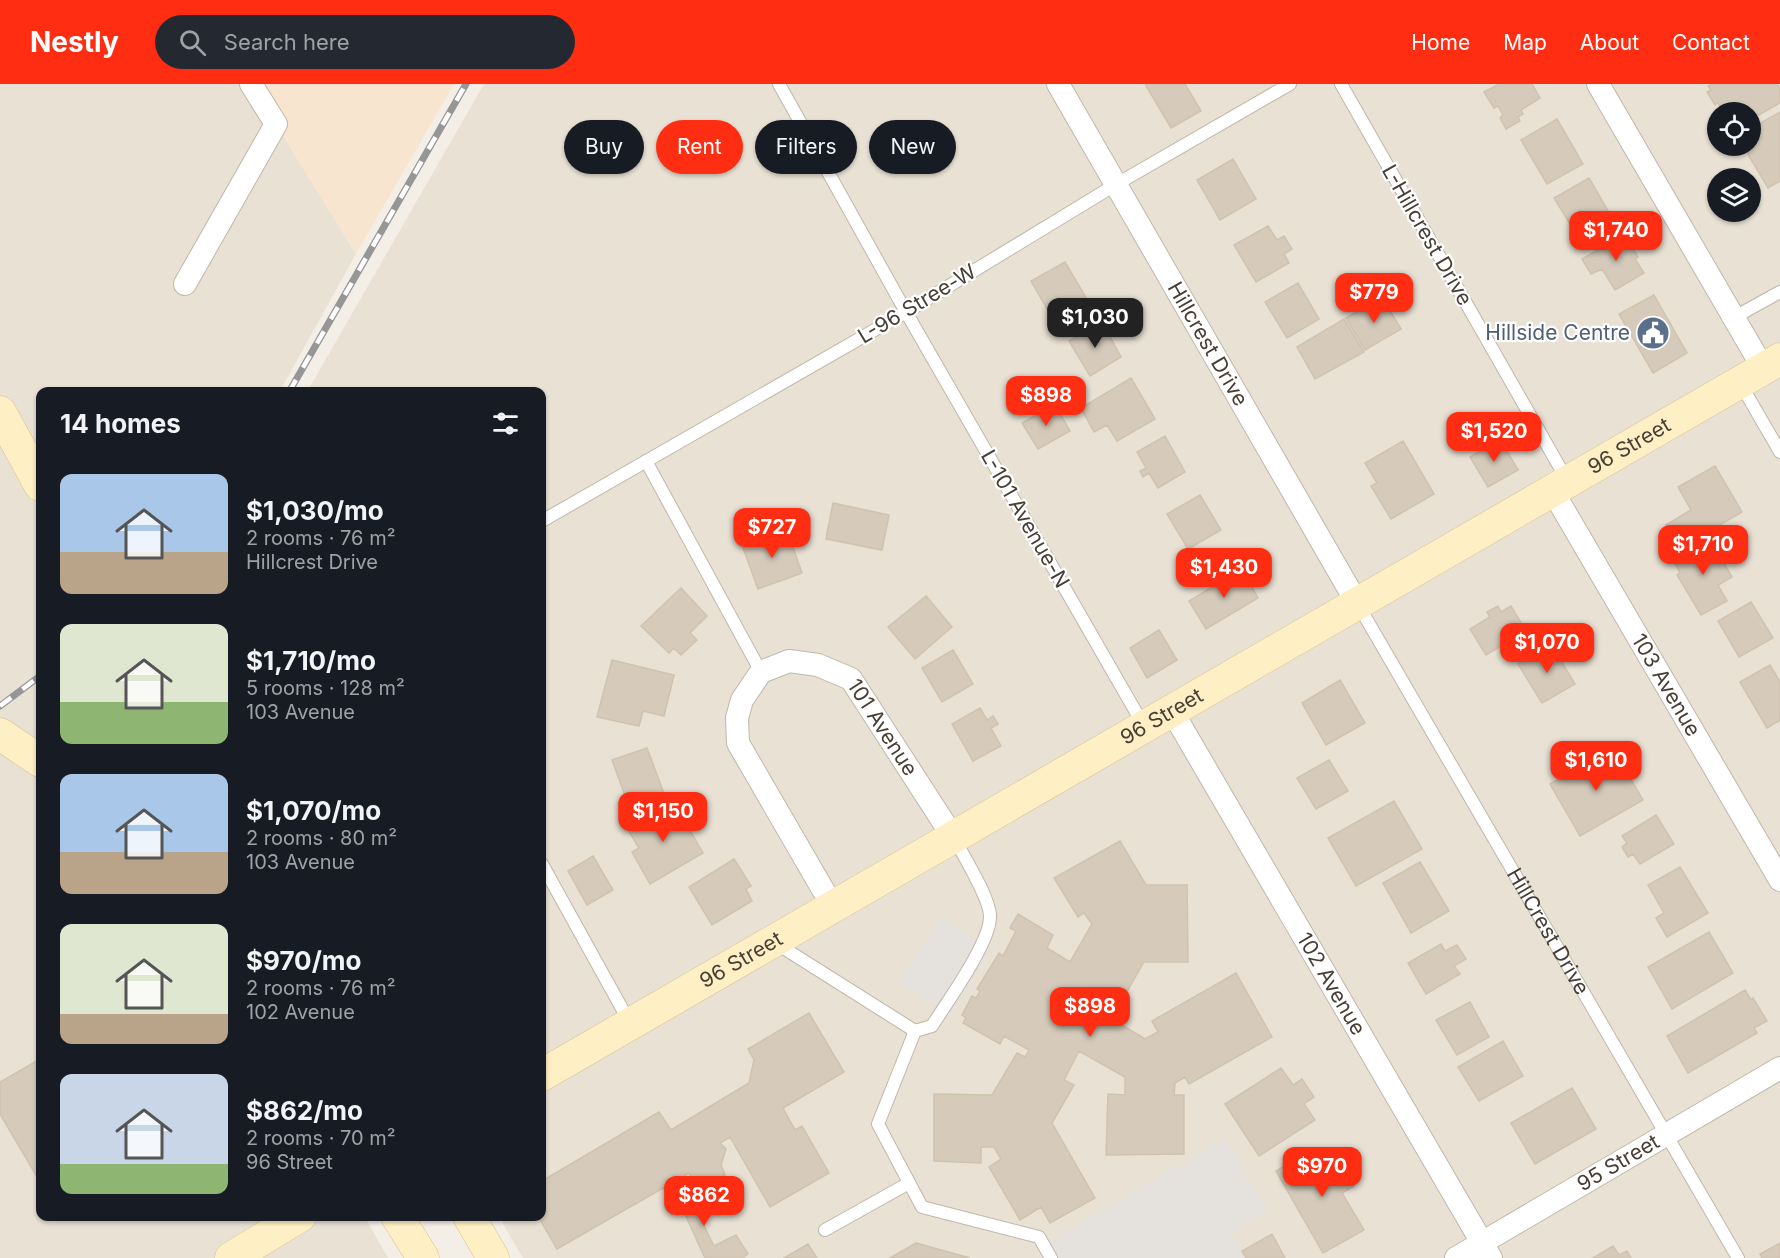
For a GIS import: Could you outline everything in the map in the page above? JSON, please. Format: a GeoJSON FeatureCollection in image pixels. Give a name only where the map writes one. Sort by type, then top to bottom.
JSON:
{"type":"FeatureCollection","features":[{"type":"Feature","properties":{"kind":"street"},"geometry":{"type":"LineString","coordinates":[[185,284],[276,124],[251,84]]}},
{"type":"Feature","properties":{"kind":"street","name":"Hillcrest Drive"},"geometry":{"type":"LineString","coordinates":[[1058,84],[1357,603]]}},
{"type":"Feature","properties":{"kind":"street"},"geometry":{"type":"LineString","coordinates":[[1598,84],[1761,370]]}},
{"type":"Feature","properties":{"kind":"street","name":"96 Street"},"geometry":{"type":"LineString","coordinates":[[546,1073],[1761,370]]}},
{"type":"Feature","properties":{"kind":"street"},"geometry":{"type":"LineString","coordinates":[[0,412],[36,478]]}},
{"type":"Feature","properties":{"kind":"street","name":"103 Avenue"},"geometry":{"type":"LineString","coordinates":[[1560,485],[1780,880]]}},
{"type":"Feature","properties":{"kind":"street","name":"101 Avenue"},"geometry":{"type":"LineString","coordinates":[[761,672],[789,661],[818,665],[851,679],[953,837]]}},
{"type":"Feature","properties":{"kind":"street"},"geometry":{"type":"LineString","coordinates":[[761,672],[742,700],[737,718],[738,743],[832,907]]}},
{"type":"Feature","properties":{"kind":"street","name":"102 Avenue"},"geometry":{"type":"LineString","coordinates":[[1172,711],[1486,1250]]}},
{"type":"Feature","properties":{"kind":"street"},"geometry":{"type":"LineString","coordinates":[[0,734],[36,758]]}},
{"type":"Feature","properties":{"kind":"street","name":"95 Street"},"geometry":{"type":"LineString","coordinates":[[1456,1258],[1486,1250],[1667,1134],[1780,1068]]}},
{"type":"Feature","properties":{"kind":"street"},"geometry":{"type":"LineString","coordinates":[[231,1258],[292,1221]]}},
{"type":"Feature","properties":{"kind":"street"},"geometry":{"type":"LineString","coordinates":[[400,1221],[423,1258]]}},
{"type":"Feature","properties":{"kind":"street"},"geometry":{"type":"LineString","coordinates":[[472,1221],[493,1258]]}},
{"type":"Feature","properties":{"kind":"lane","name":"L-101 Avenue-N"},"geometry":{"type":"LineString","coordinates":[[779,84],[906,312],[1144,727]]}},
{"type":"Feature","properties":{"kind":"lane","name":"L-96 Stree-W"},"geometry":{"type":"LineString","coordinates":[[546,519],[906,312],[1115,185],[1290,84]]}},
{"type":"Feature","properties":{"kind":"lane","name":"L-Hillcrest Drive"},"geometry":{"type":"LineString","coordinates":[[1341,84],[1560,485]]}},
{"type":"Feature","properties":{"kind":"lane"},"geometry":{"type":"LineString","coordinates":[[1733,318],[1780,292]]}},
{"type":"Feature","properties":{"kind":"lane"},"geometry":{"type":"LineString","coordinates":[[1761,370],[1780,452]]}},
{"type":"Feature","properties":{"kind":"lane"},"geometry":{"type":"LineString","coordinates":[[646,460],[761,672]]}},
{"type":"Feature","properties":{"kind":"lane","name":"HillCrest Drive"},"geometry":{"type":"LineString","coordinates":[[1357,603],[1738,1258]]}},
{"type":"Feature","properties":{"kind":"lane"},"geometry":{"type":"LineString","coordinates":[[773,941],[915,1031],[932,1026],[987,938],[991,916],[983,895],[953,837]]}},
{"type":"Feature","properties":{"kind":"lane"},"geometry":{"type":"LineString","coordinates":[[546,871],[630,1024]]}},
{"type":"Feature","properties":{"kind":"lane"},"geometry":{"type":"LineString","coordinates":[[915,1031],[878,1124],[922,1206],[1039,1237],[1051,1258]]}},
{"type":"Feature","properties":{"kind":"lane"},"geometry":{"type":"LineString","coordinates":[[825,1230],[909,1183]]}},
{"type":"Feature","properties":{"kind":"shaded area"},"geometry":{"type":"Polygon","coordinates":[[[0,84],[251,84],[356,254],[282,387],[36,387],[36,1221],[287,1221],[226,1258],[0,1258],[0,84]]]}},
{"type":"Feature","properties":{"kind":"shaded area"},"geometry":{"type":"Polygon","coordinates":[[[251,84],[454,84],[356,254],[251,84]]]}},
{"type":"Feature","properties":{"kind":"shaded area"},"geometry":{"type":"Polygon","coordinates":[[[484,84],[1780,84],[1780,1258],[523,1258],[501,1221],[546,1221],[546,387],[310,387],[484,84]]]}},
{"type":"Feature","properties":{"kind":"shaded area"},"geometry":{"type":"Polygon","coordinates":[[[940,917],[991,949],[950,1015],[899,983],[940,917]]]}},
{"type":"Feature","properties":{"kind":"shaded area"},"geometry":{"type":"Polygon","coordinates":[[[1225,1138],[1268,1211],[1231,1233],[1246,1258],[1041,1258],[1036,1250],[1225,1138]]]}},
{"type":"Feature","properties":{"kind":"shaded area"},"geometry":{"type":"Polygon","coordinates":[[[292,1221],[367,1221],[388,1258],[231,1258],[292,1221]]]}},
{"type":"Feature","properties":{"kind":"building"},"geometry":{"type":"Polygon","coordinates":[[[1145,84],[1185,84],[1201,111],[1171,128],[1145,84]]]}},
{"type":"Feature","properties":{"kind":"building"},"geometry":{"type":"Polygon","coordinates":[[[1499,84],[1532,84],[1540,98],[1521,110],[1523,114],[1518,117],[1520,121],[1506,129],[1500,118],[1503,115],[1498,106],[1494,108],[1484,92],[1499,84]]]}},
{"type":"Feature","properties":{"kind":"building"},"geometry":{"type":"Polygon","coordinates":[[[1712,84],[1777,84],[1780,89],[1780,103],[1761,114],[1761,102],[1713,102],[1707,92],[1711,90],[1708,86],[1712,84]]]}},
{"type":"Feature","properties":{"kind":"building"},"geometry":{"type":"Polygon","coordinates":[[[1780,112],[1780,181],[1768,188],[1761,176],[1761,168],[1756,168],[1749,156],[1761,156],[1761,123],[1780,112]]]}},
{"type":"Feature","properties":{"kind":"building"},"geometry":{"type":"Polygon","coordinates":[[[1557,119],[1583,164],[1547,184],[1521,140],[1557,119]]]}},
{"type":"Feature","properties":{"kind":"building"},"geometry":{"type":"Polygon","coordinates":[[[1233,159],[1256,199],[1220,220],[1197,180],[1233,159]]]}},
{"type":"Feature","properties":{"kind":"building"},"geometry":{"type":"Polygon","coordinates":[[[1589,178],[1615,223],[1585,239],[1582,234],[1578,237],[1554,198],[1589,178]]]}},
{"type":"Feature","properties":{"kind":"building"},"geometry":{"type":"Polygon","coordinates":[[[1268,226],[1277,240],[1284,236],[1292,249],[1284,254],[1289,263],[1256,282],[1234,245],[1268,226]]]}},
{"type":"Feature","properties":{"kind":"building"},"geometry":{"type":"Polygon","coordinates":[[[1625,235],[1644,273],[1615,290],[1602,269],[1591,274],[1582,259],[1625,235]]]}},
{"type":"Feature","properties":{"kind":"building"},"geometry":{"type":"Polygon","coordinates":[[[1065,262],[1088,301],[1054,321],[1031,281],[1065,262]]]}},
{"type":"Feature","properties":{"kind":"building"},"geometry":{"type":"Polygon","coordinates":[[[1298,283],[1319,319],[1287,338],[1265,302],[1298,283]]]}},
{"type":"Feature","properties":{"kind":"building","name":"Hillside Centre"},"geometry":{"type":"Polygon","coordinates":[[[1654,295],[1687,353],[1653,373],[1619,314],[1654,295]]]}},
{"type":"Feature","properties":{"kind":"building"},"geometry":{"type":"Polygon","coordinates":[[[1382,297],[1401,329],[1365,350],[1346,318],[1382,297]]]}},
{"type":"Feature","properties":{"kind":"building"},"geometry":{"type":"Polygon","coordinates":[[[1344,319],[1364,352],[1315,379],[1297,347],[1344,319]]]}},
{"type":"Feature","properties":{"kind":"building"},"geometry":{"type":"Polygon","coordinates":[[[1102,322],[1121,357],[1090,376],[1069,341],[1102,322]]]}},
{"type":"Feature","properties":{"kind":"building"},"geometry":{"type":"Polygon","coordinates":[[[1131,378],[1155,419],[1117,441],[1107,425],[1094,432],[1081,408],[1131,378]]]}},
{"type":"Feature","properties":{"kind":"building"},"geometry":{"type":"Polygon","coordinates":[[[1055,405],[1070,431],[1038,449],[1022,423],[1055,405]]]}},
{"type":"Feature","properties":{"kind":"building"},"geometry":{"type":"Polygon","coordinates":[[[1165,436],[1185,472],[1158,488],[1149,473],[1143,477],[1140,471],[1146,468],[1137,452],[1165,436]]]}},
{"type":"Feature","properties":{"kind":"building"},"geometry":{"type":"Polygon","coordinates":[[[1500,439],[1518,470],[1488,487],[1470,457],[1500,439]]]}},
{"type":"Feature","properties":{"kind":"building"},"geometry":{"type":"Polygon","coordinates":[[[1403,441],[1434,494],[1391,519],[1371,486],[1377,483],[1365,463],[1403,441]]]}},
{"type":"Feature","properties":{"kind":"building"},"geometry":{"type":"Polygon","coordinates":[[[1715,466],[1742,512],[1680,548],[1666,525],[1691,510],[1678,487],[1715,466]]]}},
{"type":"Feature","properties":{"kind":"building"},"geometry":{"type":"Polygon","coordinates":[[[1200,495],[1221,530],[1188,549],[1167,514],[1200,495]]]}},
{"type":"Feature","properties":{"kind":"building"},"geometry":{"type":"Polygon","coordinates":[[[833,503],[889,515],[882,550],[826,539],[833,503]]]}},
{"type":"Feature","properties":{"kind":"building"},"geometry":{"type":"Polygon","coordinates":[[[787,530],[802,573],[758,589],[742,545],[787,530]]]}},
{"type":"Feature","properties":{"kind":"building"},"geometry":{"type":"Polygon","coordinates":[[[1710,539],[1732,577],[1718,585],[1727,601],[1701,615],[1677,575],[1680,573],[1673,560],[1710,539]]]}},
{"type":"Feature","properties":{"kind":"building"},"geometry":{"type":"Polygon","coordinates":[[[1242,569],[1258,598],[1206,629],[1189,601],[1242,569]]]}},
{"type":"Feature","properties":{"kind":"building"},"geometry":{"type":"Polygon","coordinates":[[[681,588],[707,616],[690,633],[697,640],[681,655],[674,648],[669,653],[641,626],[681,588]]]}},
{"type":"Feature","properties":{"kind":"building"},"geometry":{"type":"Polygon","coordinates":[[[926,596],[952,627],[915,659],[888,627],[926,596]]]}},
{"type":"Feature","properties":{"kind":"building"},"geometry":{"type":"Polygon","coordinates":[[[1751,602],[1773,638],[1739,657],[1718,621],[1751,602]]]}},
{"type":"Feature","properties":{"kind":"building"},"geometry":{"type":"Polygon","coordinates":[[[1498,606],[1501,612],[1511,606],[1526,631],[1486,655],[1470,629],[1490,617],[1487,612],[1498,606]]]}},
{"type":"Feature","properties":{"kind":"building"},"geometry":{"type":"Polygon","coordinates":[[[1159,630],[1177,660],[1147,678],[1130,648],[1159,630]]]}},
{"type":"Feature","properties":{"kind":"building"},"geometry":{"type":"Polygon","coordinates":[[[1551,644],[1575,684],[1542,703],[1518,664],[1551,644]]]}},
{"type":"Feature","properties":{"kind":"building"},"geometry":{"type":"Polygon","coordinates":[[[953,650],[973,684],[942,702],[922,668],[953,650]]]}},
{"type":"Feature","properties":{"kind":"building"},"geometry":{"type":"Polygon","coordinates":[[[612,660],[674,675],[664,716],[643,711],[639,726],[597,717],[612,660]]]}},
{"type":"Feature","properties":{"kind":"building"},"geometry":{"type":"Polygon","coordinates":[[[1770,665],[1780,682],[1780,720],[1767,728],[1740,682],[1770,665]]]}},
{"type":"Feature","properties":{"kind":"building"},"geometry":{"type":"Polygon","coordinates":[[[1340,680],[1365,723],[1326,745],[1302,703],[1340,680]]]}},
{"type":"Feature","properties":{"kind":"building"},"geometry":{"type":"Polygon","coordinates":[[[980,708],[987,720],[993,716],[998,724],[991,728],[1001,746],[973,761],[952,724],[980,708]]]}},
{"type":"Feature","properties":{"kind":"building"},"geometry":{"type":"Polygon","coordinates":[[[647,748],[666,799],[631,812],[612,760],[647,748]]]}},
{"type":"Feature","properties":{"kind":"building"},"geometry":{"type":"Polygon","coordinates":[[[1612,748],[1643,800],[1580,836],[1550,784],[1612,748]]]}},
{"type":"Feature","properties":{"kind":"building"},"geometry":{"type":"Polygon","coordinates":[[[1329,760],[1348,791],[1316,809],[1297,778],[1329,760]]]}},
{"type":"Feature","properties":{"kind":"building"},"geometry":{"type":"Polygon","coordinates":[[[1394,801],[1422,849],[1356,886],[1328,838],[1394,801]]]}},
{"type":"Feature","properties":{"kind":"building"},"geometry":{"type":"Polygon","coordinates":[[[676,806],[703,853],[650,884],[632,852],[639,848],[625,825],[676,806]]]}},
{"type":"Feature","properties":{"kind":"building"},"geometry":{"type":"Polygon","coordinates":[[[1656,815],[1674,844],[1640,864],[1633,854],[1628,857],[1622,847],[1627,843],[1622,836],[1656,815]]]}},
{"type":"Feature","properties":{"kind":"building"},"geometry":{"type":"Polygon","coordinates":[[[1120,841],[1146,885],[1187,885],[1188,962],[1144,962],[1125,995],[1117,990],[1104,1014],[1145,1039],[1158,1032],[1152,1021],[1236,973],[1272,1037],[1189,1084],[1185,1077],[1175,1083],[1174,1095],[1184,1095],[1184,1154],[1106,1155],[1108,1094],[1125,1095],[1125,1077],[1079,1051],[1064,1080],[1074,1085],[1052,1123],[1095,1198],[1050,1223],[1041,1207],[1020,1220],[989,1167],[1001,1159],[994,1147],[981,1147],[981,1163],[934,1161],[934,1094],[992,1095],[1017,1053],[1025,1057],[1029,1050],[1004,1036],[1000,1044],[963,1023],[966,1018],[962,1015],[972,996],[976,998],[980,991],[977,989],[999,953],[1003,956],[1016,931],[1010,928],[1018,914],[1053,935],[1047,948],[1070,962],[1092,924],[1084,913],[1078,917],[1054,878],[1120,841]]]}},
{"type":"Feature","properties":{"kind":"building"},"geometry":{"type":"Polygon","coordinates":[[[593,856],[613,890],[587,905],[568,871],[593,856]]]}},
{"type":"Feature","properties":{"kind":"building"},"geometry":{"type":"Polygon","coordinates":[[[734,859],[751,886],[746,889],[752,901],[712,925],[689,887],[734,859]]]}},
{"type":"Feature","properties":{"kind":"building"},"geometry":{"type":"Polygon","coordinates":[[[1420,862],[1449,911],[1411,933],[1383,883],[1420,862]]]}},
{"type":"Feature","properties":{"kind":"building"},"geometry":{"type":"Polygon","coordinates":[[[1680,867],[1708,913],[1667,937],[1656,918],[1664,913],[1648,885],[1680,867]]]}},
{"type":"Feature","properties":{"kind":"building"},"geometry":{"type":"Polygon","coordinates":[[[1709,932],[1733,973],[1672,1009],[1648,967],[1709,932]]]}},
{"type":"Feature","properties":{"kind":"building"},"geometry":{"type":"Polygon","coordinates":[[[1441,944],[1445,951],[1457,945],[1466,959],[1454,966],[1460,974],[1426,994],[1408,963],[1441,944]]]}},
{"type":"Feature","properties":{"kind":"building"},"geometry":{"type":"Polygon","coordinates":[[[1745,990],[1751,1000],[1753,998],[1767,1021],[1754,1028],[1757,1033],[1688,1073],[1667,1036],[1745,990]]]}},
{"type":"Feature","properties":{"kind":"building"},"geometry":{"type":"Polygon","coordinates":[[[1470,1002],[1489,1037],[1457,1055],[1436,1020],[1470,1002]]]}},
{"type":"Feature","properties":{"kind":"building"},"geometry":{"type":"Polygon","coordinates":[[[809,1013],[844,1072],[783,1108],[795,1130],[802,1126],[829,1173],[770,1207],[730,1137],[720,1143],[726,1149],[721,1165],[725,1175],[700,1190],[689,1173],[557,1249],[541,1221],[546,1221],[546,1179],[659,1112],[671,1130],[749,1083],[754,1060],[748,1049],[809,1013]]]}},
{"type":"Feature","properties":{"kind":"building"},"geometry":{"type":"Polygon","coordinates":[[[1503,1041],[1523,1076],[1479,1101],[1458,1067],[1503,1041]]]}},
{"type":"Feature","properties":{"kind":"building"},"geometry":{"type":"Polygon","coordinates":[[[36,1061],[36,1175],[0,1114],[0,1082],[36,1061]]]}},
{"type":"Feature","properties":{"kind":"building"},"geometry":{"type":"Polygon","coordinates":[[[1281,1068],[1293,1085],[1302,1079],[1314,1097],[1304,1104],[1315,1120],[1259,1156],[1225,1104],[1281,1068]]]}},
{"type":"Feature","properties":{"kind":"building"},"geometry":{"type":"Polygon","coordinates":[[[1572,1088],[1596,1129],[1535,1164],[1511,1123],[1572,1088]]]}},
{"type":"Feature","properties":{"kind":"building"},"geometry":{"type":"Polygon","coordinates":[[[1315,1148],[1326,1166],[1338,1159],[1354,1186],[1342,1193],[1364,1230],[1323,1253],[1276,1171],[1315,1148]]]}},
{"type":"Feature","properties":{"kind":"building"},"geometry":{"type":"Polygon","coordinates":[[[681,1179],[714,1246],[736,1235],[748,1254],[742,1258],[705,1258],[678,1199],[672,1202],[664,1189],[681,1179]]]}},
{"type":"Feature","properties":{"kind":"building"},"geometry":{"type":"Polygon","coordinates":[[[1272,1234],[1285,1258],[1246,1258],[1242,1251],[1272,1234]]]}},
{"type":"Feature","properties":{"kind":"building"},"geometry":{"type":"Polygon","coordinates":[[[916,1243],[970,1258],[890,1258],[916,1243]]]}},
{"type":"Feature","properties":{"kind":"building"},"geometry":{"type":"Polygon","coordinates":[[[1780,1243],[1780,1258],[1762,1258],[1760,1254],[1780,1243]]]}},
{"type":"Feature","properties":{"kind":"building"},"geometry":{"type":"Polygon","coordinates":[[[808,1244],[817,1258],[784,1258],[808,1244]]]}},
{"type":"Feature","properties":{"kind":"building"},"geometry":{"type":"Polygon","coordinates":[[[1613,1246],[1619,1255],[1627,1251],[1631,1258],[1593,1258],[1613,1246]]]}},
{"type":"Feature","properties":{"kind":"railway"},"geometry":{"type":"LineString","coordinates":[[292,387],[466,84]]}},
{"type":"Feature","properties":{"kind":"railway"},"geometry":{"type":"LineString","coordinates":[[0,706],[36,679]]}},
{"type":"Feature","properties":{"kind":"place","name":"Hillside Centre"},"geometry":{"type":"Point","coordinates":[1653,333]}}]}
